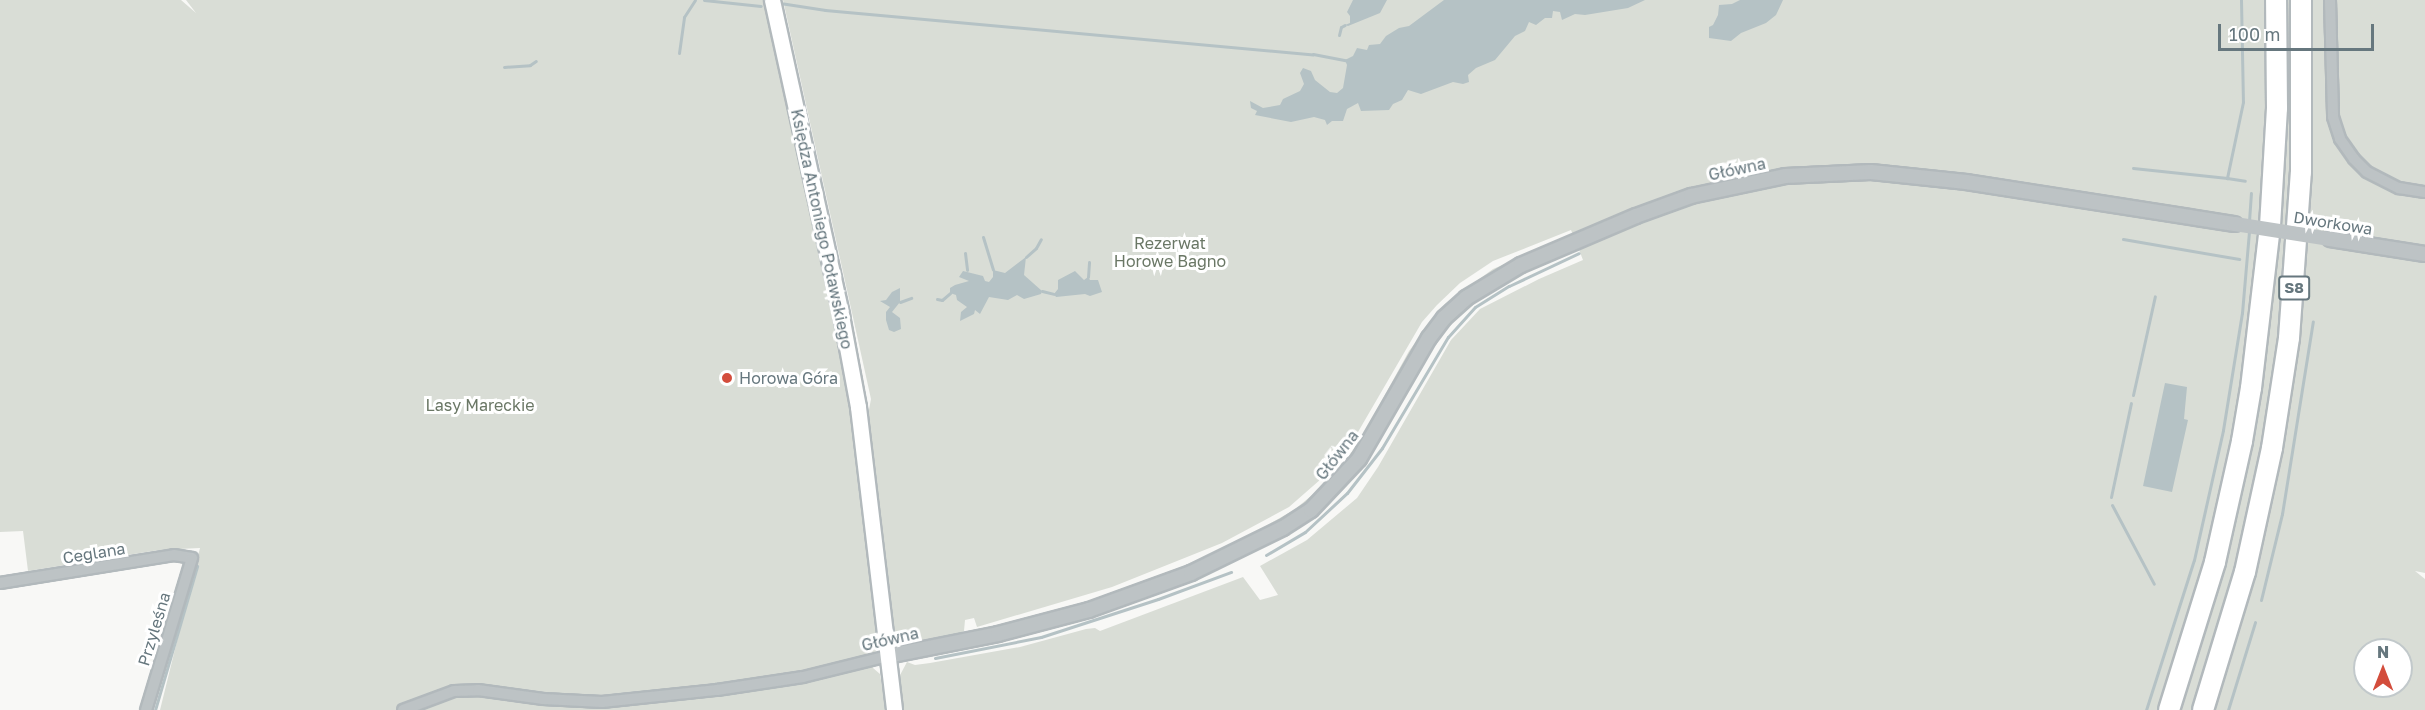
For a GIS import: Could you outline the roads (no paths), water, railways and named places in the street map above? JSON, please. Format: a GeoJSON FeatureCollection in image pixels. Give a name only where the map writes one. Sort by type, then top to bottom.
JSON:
{"type":"FeatureCollection","features":[{"type":"Feature","properties":{"kind":"highway","name":"S8"},"geometry":{"type":"LineString","coordinates":[[2169,710],[2215,562],[2242,441],[2259,332],[2270,226],[2277,108],[2276,0]]}},
{"type":"Feature","properties":{"kind":"highway","name":"S8"},"geometry":{"type":"LineString","coordinates":[[2203,710],[2245,572],[2281,394],[2294,288],[2302,138],[2301,0]]}},
{"type":"Feature","properties":{"kind":"main road","name":"Księdza Antoniego Poławskiego"},"geometry":{"type":"LineString","coordinates":[[772,0],[841,315],[858,406],[894,710]]}},
{"type":"Feature","properties":{"kind":"street"},"geometry":{"type":"LineString","coordinates":[[2330,0],[2333,117],[2340,139],[2354,159],[2381,180],[2399,188],[2425,192]]}},
{"type":"Feature","properties":{"kind":"street","name":"Główna"},"geometry":{"type":"LineString","coordinates":[[403,710],[454,691],[478,690],[543,699],[602,702],[717,690],[803,677],[888,656],[998,634],[1089,610],[1191,573],[1283,528],[1311,510],[1359,459],[1429,338],[1466,298],[1521,265],[1636,216],[1691,196],[1785,176],[1871,171],[1966,182],[2235,224]]}},
{"type":"Feature","properties":{"kind":"street","name":"Dworkowa"},"geometry":{"type":"LineString","coordinates":[[2235,224],[2425,254]]}},
{"type":"Feature","properties":{"kind":"street","name":"Ceglana"},"geometry":{"type":"LineString","coordinates":[[0,584],[174,555],[192,558]]}},
{"type":"Feature","properties":{"kind":"street","name":"Przyleśna"},"geometry":{"type":"LineString","coordinates":[[146,710],[192,558]]}},
{"type":"Feature","properties":{"kind":"waterway"},"geometry":{"type":"LineString","coordinates":[[679,53],[684,17],[695,0]]}},
{"type":"Feature","properties":{"kind":"waterway"},"geometry":{"type":"LineString","coordinates":[[704,0],[761,6]]}},
{"type":"Feature","properties":{"kind":"waterway"},"geometry":{"type":"LineString","coordinates":[[2241,0],[2243,102],[2227,178],[2245,181]]}},
{"type":"Feature","properties":{"kind":"waterway"},"geometry":{"type":"LineString","coordinates":[[780,3],[825,10],[1313,54],[1345,60]]}},
{"type":"Feature","properties":{"kind":"waterway"},"geometry":{"type":"LineString","coordinates":[[1339,35],[1341,27],[1345,25]]}},
{"type":"Feature","properties":{"kind":"waterway"},"geometry":{"type":"LineString","coordinates":[[504,67],[530,65],[536,61]]}},
{"type":"Feature","properties":{"kind":"waterway"},"geometry":{"type":"LineString","coordinates":[[2133,168],[2227,178]]}},
{"type":"Feature","properties":{"kind":"waterway"},"geometry":{"type":"LineString","coordinates":[[2249,221],[2251,193]]}},
{"type":"Feature","properties":{"kind":"waterway"},"geometry":{"type":"LineString","coordinates":[[2146,710],[2194,560],[2223,430],[2242,313],[2249,231]]}},
{"type":"Feature","properties":{"kind":"waterway"},"geometry":{"type":"LineString","coordinates":[[983,237],[993,270]]}},
{"type":"Feature","properties":{"kind":"waterway"},"geometry":{"type":"LineString","coordinates":[[1026,257],[1036,248],[1041,239]]}},
{"type":"Feature","properties":{"kind":"waterway"},"geometry":{"type":"LineString","coordinates":[[2123,239],[2239,259]]}},
{"type":"Feature","properties":{"kind":"waterway"},"geometry":{"type":"LineString","coordinates":[[965,253],[967,270]]}},
{"type":"Feature","properties":{"kind":"waterway"},"geometry":{"type":"LineString","coordinates":[[1266,555],[1305,532],[1347,493],[1382,448],[1448,337],[1475,307],[1509,286],[1579,253]]}},
{"type":"Feature","properties":{"kind":"waterway"},"geometry":{"type":"LineString","coordinates":[[1088,277],[1089,262]]}},
{"type":"Feature","properties":{"kind":"waterway"},"geometry":{"type":"LineString","coordinates":[[1042,291],[1054,294]]}},
{"type":"Feature","properties":{"kind":"waterway"},"geometry":{"type":"LineString","coordinates":[[937,299],[942,300],[950,293]]}},
{"type":"Feature","properties":{"kind":"waterway"},"geometry":{"type":"LineString","coordinates":[[2133,395],[2155,296]]}},
{"type":"Feature","properties":{"kind":"waterway"},"geometry":{"type":"LineString","coordinates":[[900,302],[911,298]]}},
{"type":"Feature","properties":{"kind":"waterway"},"geometry":{"type":"LineString","coordinates":[[2261,600],[2282,514],[2313,321]]}},
{"type":"Feature","properties":{"kind":"waterway"},"geometry":{"type":"LineString","coordinates":[[2111,497],[2131,403]]}},
{"type":"Feature","properties":{"kind":"waterway"},"geometry":{"type":"LineString","coordinates":[[2112,505],[2154,584]]}},
{"type":"Feature","properties":{"kind":"waterway"},"geometry":{"type":"LineString","coordinates":[[155,710],[197,566]]}},
{"type":"Feature","properties":{"kind":"waterway"},"geometry":{"type":"LineString","coordinates":[[935,658],[1041,637],[1158,599],[1231,572]]}},
{"type":"Feature","properties":{"kind":"waterway"},"geometry":{"type":"LineString","coordinates":[[2228,710],[2255,622]]}},
{"type":"Feature","properties":{"kind":"place","name":"Horowa Góra"},"geometry":{"type":"Point","coordinates":[727,378]}},
{"type":"Feature","properties":{"kind":"park label","name":"Rezerwat Horowe Bagno"},"geometry":{"type":"Point","coordinates":[1170,252]}},
{"type":"Feature","properties":{"kind":"park label","name":"Lasy Mareckie"},"geometry":{"type":"Point","coordinates":[480,405]}}]}
